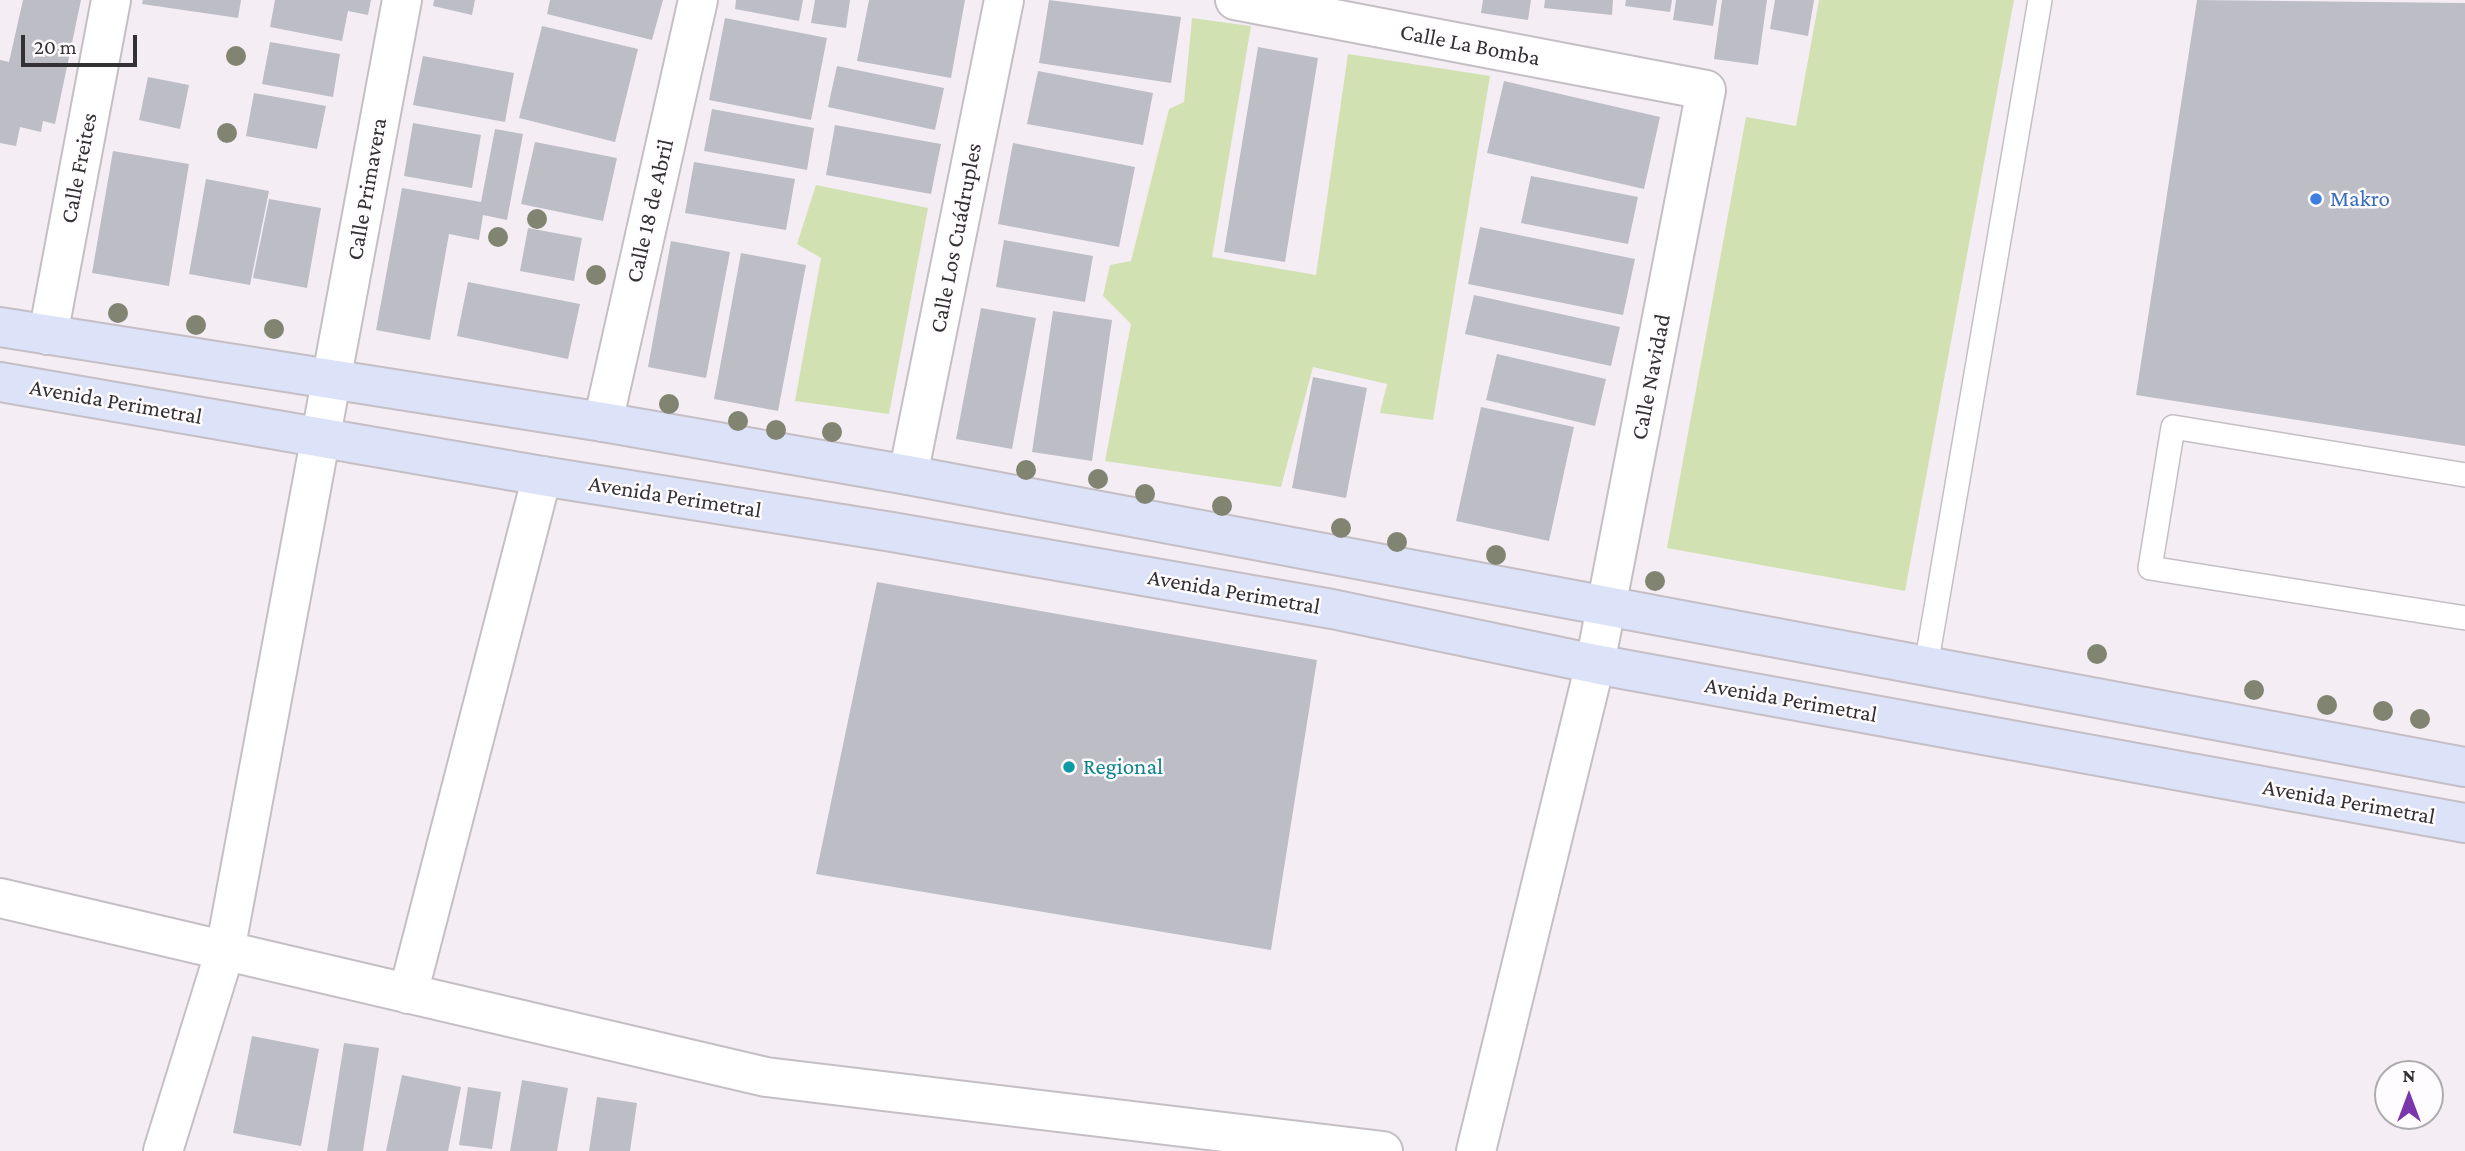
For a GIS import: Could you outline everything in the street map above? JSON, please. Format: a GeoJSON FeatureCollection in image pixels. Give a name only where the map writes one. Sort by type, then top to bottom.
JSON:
{"type":"FeatureCollection","features":[{"type":"Feature","properties":{"kind":"main road"},"geometry":{"type":"LineString","coordinates":[[0,327],[603,422],[908,475],[2465,767]]}},
{"type":"Feature","properties":{"kind":"main road","name":"Avenida Perimetral"},"geometry":{"type":"LineString","coordinates":[[0,382],[542,476],[892,532],[1319,607],[1595,664],[2465,823]]}},
{"type":"Feature","properties":{"kind":"street","name":"Calle Freites"},"geometry":{"type":"LineString","coordinates":[[48,335],[111,0]]}},
{"type":"Feature","properties":{"kind":"street","name":"Calle Primavera"},"geometry":{"type":"LineString","coordinates":[[163,1151],[225,951],[402,0]]}},
{"type":"Feature","properties":{"kind":"street","name":"Calle 18 de Abril"},"geometry":{"type":"LineString","coordinates":[[603,422],[698,0]]}},
{"type":"Feature","properties":{"kind":"street","name":"Calle Los Cuádruples"},"geometry":{"type":"LineString","coordinates":[[908,475],[1004,0]]}},
{"type":"Feature","properties":{"kind":"street","name":"Calle La Bomba"},"geometry":{"type":"LineString","coordinates":[[1235,0],[1706,90]]}},
{"type":"Feature","properties":{"kind":"street","name":"Calle Navidad"},"geometry":{"type":"LineString","coordinates":[[1476,1151],[1595,664],[1706,90]]}},
{"type":"Feature","properties":{"kind":"street"},"geometry":{"type":"LineString","coordinates":[[408,994],[542,476]]}},
{"type":"Feature","properties":{"kind":"street"},"geometry":{"type":"LineString","coordinates":[[0,898],[766,1077],[1383,1151]]}},
{"type":"Feature","properties":{"kind":"lane"},"geometry":{"type":"LineString","coordinates":[[1926,666],[2040,0]]}},
{"type":"Feature","properties":{"kind":"lane"},"geometry":{"type":"LineString","coordinates":[[2465,475],[2173,427],[2150,568],[2465,618]]}},
{"type":"Feature","properties":{"kind":"green space"},"geometry":{"type":"Polygon","coordinates":[[[1819,0],[2014,0],[1905,591],[1667,548],[1746,117],[1796,126],[1819,0]]]}},
{"type":"Feature","properties":{"kind":"green space"},"geometry":{"type":"Polygon","coordinates":[[[1192,18],[1251,26],[1212,257],[1316,275],[1348,54],[1490,76],[1433,420],[1380,413],[1387,384],[1313,367],[1281,487],[1105,461],[1131,324],[1103,296],[1110,265],[1131,261],[1169,109],[1184,102],[1192,18]]]}},
{"type":"Feature","properties":{"kind":"green space"},"geometry":{"type":"Polygon","coordinates":[[[816,185],[928,208],[889,414],[795,401],[821,258],[797,244],[816,185]]]}},
{"type":"Feature","properties":{"kind":"building"},"geometry":{"type":"Polygon","coordinates":[[[23,0],[81,0],[55,124],[43,121],[41,132],[20,127],[16,146],[0,143],[0,60],[9,62],[23,0]]]}},
{"type":"Feature","properties":{"kind":"building"},"geometry":{"type":"Polygon","coordinates":[[[143,0],[241,0],[238,18],[142,4],[143,0]]]}},
{"type":"Feature","properties":{"kind":"building"},"geometry":{"type":"Polygon","coordinates":[[[275,0],[371,0],[368,15],[348,11],[342,41],[270,27],[275,0]]]}},
{"type":"Feature","properties":{"kind":"building"},"geometry":{"type":"Polygon","coordinates":[[[434,0],[475,0],[472,15],[433,6],[434,0]]]}},
{"type":"Feature","properties":{"kind":"building"},"geometry":{"type":"Polygon","coordinates":[[[550,0],[663,0],[652,40],[547,14],[550,0]]]}},
{"type":"Feature","properties":{"kind":"building"},"geometry":{"type":"Polygon","coordinates":[[[736,0],[803,0],[799,21],[735,9],[736,0]]]}},
{"type":"Feature","properties":{"kind":"building"},"geometry":{"type":"Polygon","coordinates":[[[815,0],[850,0],[846,28],[811,23],[815,0]]]}},
{"type":"Feature","properties":{"kind":"building"},"geometry":{"type":"Polygon","coordinates":[[[869,0],[965,0],[951,78],[857,61],[869,0]]]}},
{"type":"Feature","properties":{"kind":"building"},"geometry":{"type":"Polygon","coordinates":[[[1049,0],[1181,17],[1171,83],[1039,63],[1049,0]]]}},
{"type":"Feature","properties":{"kind":"building"},"geometry":{"type":"Polygon","coordinates":[[[1483,0],[1531,0],[1528,20],[1481,13],[1483,0]]]}},
{"type":"Feature","properties":{"kind":"building"},"geometry":{"type":"Polygon","coordinates":[[[1545,0],[1613,0],[1612,15],[1544,8],[1545,0]]]}},
{"type":"Feature","properties":{"kind":"building"},"geometry":{"type":"Polygon","coordinates":[[[1626,0],[1672,0],[1670,12],[1625,6],[1626,0]]]}},
{"type":"Feature","properties":{"kind":"building"},"geometry":{"type":"Polygon","coordinates":[[[1676,0],[1717,0],[1713,26],[1673,20],[1676,0]]]}},
{"type":"Feature","properties":{"kind":"building"},"geometry":{"type":"Polygon","coordinates":[[[1722,0],[1767,0],[1758,65],[1714,59],[1722,0]]]}},
{"type":"Feature","properties":{"kind":"building"},"geometry":{"type":"Polygon","coordinates":[[[1775,0],[1814,0],[1808,36],[1770,29],[1775,0]]]}},
{"type":"Feature","properties":{"kind":"building","name":"Makro"},"geometry":{"type":"Polygon","coordinates":[[[2197,0],[2465,3],[2465,446],[2136,395],[2197,0]]]}},
{"type":"Feature","properties":{"kind":"building"},"geometry":{"type":"Polygon","coordinates":[[[725,18],[827,38],[811,120],[709,100],[725,18]]]}},
{"type":"Feature","properties":{"kind":"building"},"geometry":{"type":"Polygon","coordinates":[[[542,26],[638,49],[615,142],[519,118],[542,26]]]}},
{"type":"Feature","properties":{"kind":"building"},"geometry":{"type":"Polygon","coordinates":[[[270,42],[340,54],[333,97],[262,84],[270,42]]]}},
{"type":"Feature","properties":{"kind":"building"},"geometry":{"type":"Polygon","coordinates":[[[1258,47],[1318,58],[1285,262],[1224,252],[1258,47]]]}},
{"type":"Feature","properties":{"kind":"building"},"geometry":{"type":"Polygon","coordinates":[[[423,56],[514,73],[505,122],[413,105],[423,56]]]}},
{"type":"Feature","properties":{"kind":"building"},"geometry":{"type":"Polygon","coordinates":[[[837,66],[944,88],[935,130],[828,107],[837,66]]]}},
{"type":"Feature","properties":{"kind":"building"},"geometry":{"type":"Polygon","coordinates":[[[1038,71],[1153,93],[1143,145],[1027,124],[1038,71]]]}},
{"type":"Feature","properties":{"kind":"building"},"geometry":{"type":"Polygon","coordinates":[[[148,77],[189,85],[180,129],[139,120],[148,77]]]}},
{"type":"Feature","properties":{"kind":"building"},"geometry":{"type":"Polygon","coordinates":[[[1504,81],[1660,117],[1644,189],[1487,153],[1504,81]]]}},
{"type":"Feature","properties":{"kind":"building"},"geometry":{"type":"Polygon","coordinates":[[[254,93],[326,106],[317,149],[246,136],[254,93]]]}},
{"type":"Feature","properties":{"kind":"building"},"geometry":{"type":"Polygon","coordinates":[[[712,109],[814,128],[807,170],[704,151],[712,109]]]}},
{"type":"Feature","properties":{"kind":"building"},"geometry":{"type":"Polygon","coordinates":[[[413,123],[481,135],[472,188],[404,176],[413,123]]]}},
{"type":"Feature","properties":{"kind":"building"},"geometry":{"type":"Polygon","coordinates":[[[835,125],[941,144],[931,194],[826,175],[835,125]]]}},
{"type":"Feature","properties":{"kind":"building"},"geometry":{"type":"Polygon","coordinates":[[[495,129],[523,134],[507,220],[483,215],[479,240],[449,234],[430,340],[376,330],[402,188],[481,202],[495,129]]]}},
{"type":"Feature","properties":{"kind":"building"},"geometry":{"type":"Polygon","coordinates":[[[535,142],[617,158],[603,221],[521,204],[535,142]]]}},
{"type":"Feature","properties":{"kind":"building"},"geometry":{"type":"Polygon","coordinates":[[[1013,143],[1135,167],[1119,247],[998,224],[1013,143]]]}},
{"type":"Feature","properties":{"kind":"building"},"geometry":{"type":"Polygon","coordinates":[[[113,151],[189,164],[169,286],[92,273],[113,151]]]}},
{"type":"Feature","properties":{"kind":"building"},"geometry":{"type":"Polygon","coordinates":[[[694,162],[795,179],[786,230],[685,213],[694,162]]]}},
{"type":"Feature","properties":{"kind":"building"},"geometry":{"type":"Polygon","coordinates":[[[1531,176],[1638,197],[1628,244],[1521,223],[1531,176]]]}},
{"type":"Feature","properties":{"kind":"building"},"geometry":{"type":"Polygon","coordinates":[[[206,179],[269,191],[250,285],[189,274],[206,179]]]}},
{"type":"Feature","properties":{"kind":"building"},"geometry":{"type":"Polygon","coordinates":[[[269,199],[321,208],[307,288],[253,278],[269,199]]]}},
{"type":"Feature","properties":{"kind":"building"},"geometry":{"type":"Polygon","coordinates":[[[1480,227],[1635,259],[1623,315],[1468,284],[1480,227]]]}},
{"type":"Feature","properties":{"kind":"building"},"geometry":{"type":"Polygon","coordinates":[[[528,228],[582,238],[574,281],[520,271],[528,228]]]}},
{"type":"Feature","properties":{"kind":"building"},"geometry":{"type":"Polygon","coordinates":[[[1004,240],[1093,256],[1085,302],[996,287],[1004,240]]]}},
{"type":"Feature","properties":{"kind":"building"},"geometry":{"type":"Polygon","coordinates":[[[671,241],[730,252],[706,378],[648,367],[671,241]]]}},
{"type":"Feature","properties":{"kind":"building"},"geometry":{"type":"Polygon","coordinates":[[[741,253],[806,265],[778,411],[714,399],[741,253]]]}},
{"type":"Feature","properties":{"kind":"building"},"geometry":{"type":"Polygon","coordinates":[[[468,282],[580,304],[568,359],[457,336],[468,282]]]}},
{"type":"Feature","properties":{"kind":"building"},"geometry":{"type":"Polygon","coordinates":[[[1474,295],[1620,327],[1611,366],[1465,334],[1474,295]]]}},
{"type":"Feature","properties":{"kind":"building"},"geometry":{"type":"Polygon","coordinates":[[[981,308],[1036,318],[1012,449],[956,439],[981,308]]]}},
{"type":"Feature","properties":{"kind":"building"},"geometry":{"type":"Polygon","coordinates":[[[1053,311],[1112,320],[1092,461],[1032,452],[1053,311]]]}},
{"type":"Feature","properties":{"kind":"building"},"geometry":{"type":"Polygon","coordinates":[[[1497,354],[1606,379],[1595,426],[1486,400],[1497,354]]]}},
{"type":"Feature","properties":{"kind":"building"},"geometry":{"type":"Polygon","coordinates":[[[1313,377],[1367,388],[1346,498],[1292,488],[1313,377]]]}},
{"type":"Feature","properties":{"kind":"building"},"geometry":{"type":"Polygon","coordinates":[[[1481,407],[1574,427],[1549,541],[1456,521],[1481,407]]]}},
{"type":"Feature","properties":{"kind":"building","name":"Regional"},"geometry":{"type":"Polygon","coordinates":[[[877,582],[1317,660],[1271,950],[816,874],[877,582]]]}},
{"type":"Feature","properties":{"kind":"building"},"geometry":{"type":"Polygon","coordinates":[[[252,1036],[319,1049],[301,1146],[233,1133],[252,1036]]]}},
{"type":"Feature","properties":{"kind":"building"},"geometry":{"type":"Polygon","coordinates":[[[344,1043],[379,1048],[363,1151],[327,1151],[344,1043]]]}},
{"type":"Feature","properties":{"kind":"building"},"geometry":{"type":"Polygon","coordinates":[[[402,1075],[461,1087],[448,1151],[386,1151],[402,1075]]]}},
{"type":"Feature","properties":{"kind":"building"},"geometry":{"type":"Polygon","coordinates":[[[522,1080],[568,1088],[557,1151],[510,1151],[522,1080]]]}},
{"type":"Feature","properties":{"kind":"building"},"geometry":{"type":"Polygon","coordinates":[[[468,1087],[501,1092],[492,1149],[459,1145],[468,1087]]]}},
{"type":"Feature","properties":{"kind":"building"},"geometry":{"type":"Polygon","coordinates":[[[597,1097],[637,1103],[630,1151],[589,1151],[597,1097]]]}},
{"type":"Feature","properties":{"kind":"place","name":"Makro"},"geometry":{"type":"Point","coordinates":[2316,199]}},
{"type":"Feature","properties":{"kind":"place","name":"Regional"},"geometry":{"type":"Point","coordinates":[1069,767]}}]}
